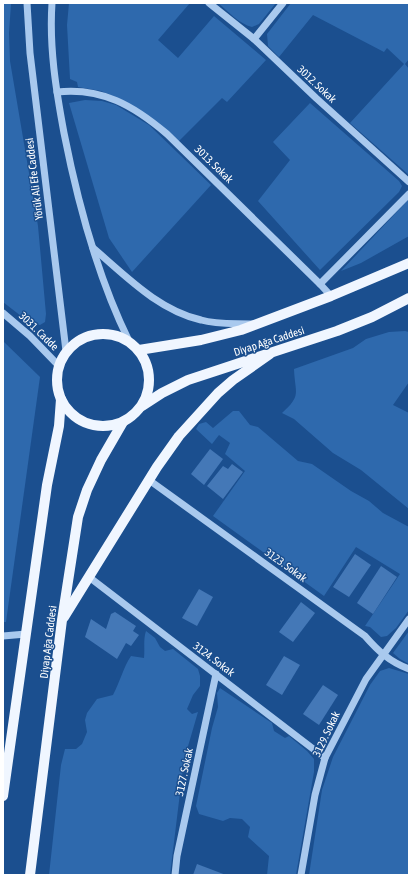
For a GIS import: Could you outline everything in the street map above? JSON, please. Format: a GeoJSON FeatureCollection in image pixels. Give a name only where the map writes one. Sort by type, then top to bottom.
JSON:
{"type":"FeatureCollection","features":[{"type":"Feature","properties":{"kind":"main road","name":"Diyap Ağa Caddesi"},"geometry":{"type":"LineString","coordinates":[[139,350],[213,337],[259,324],[381,276],[409,263]]}},
{"type":"Feature","properties":{"kind":"main road","name":"Diyap Ağa Caddesi"},"geometry":{"type":"LineString","coordinates":[[141,407],[162,393],[188,380],[337,331],[408,300]]}},
{"type":"Feature","properties":{"kind":"main road","name":"Diyap Ağa Caddesi"},"geometry":{"type":"LineString","coordinates":[[103,333],[117,335],[129,341],[139,350],[147,363],[150,378],[148,394],[141,407],[133,416],[124,422],[112,425],[100,426],[77,418],[68,410],[61,399],[57,383],[59,366],[66,351],[76,342],[89,335],[103,333]]}},
{"type":"Feature","properties":{"kind":"main road"},"geometry":{"type":"LineString","coordinates":[[62,620],[149,480],[180,436],[218,393],[232,380],[270,354]]}},
{"type":"Feature","properties":{"kind":"main road","name":"Diyap Ağa Caddesi"},"geometry":{"type":"LineString","coordinates":[[3,796],[47,485],[58,426],[61,399]]}},
{"type":"Feature","properties":{"kind":"main road","name":"Diyap Ağa Caddesi"},"geometry":{"type":"LineString","coordinates":[[30,875],[62,620],[78,517],[87,490],[101,460],[124,422]]}},
{"type":"Feature","properties":{"kind":"street","name":"Yörük Ali Efe Caddesi"},"geometry":{"type":"LineString","coordinates":[[27,3],[30,53],[66,351]]}},
{"type":"Feature","properties":{"kind":"street"},"geometry":{"type":"LineString","coordinates":[[52,3],[52,53],[57,92],[70,164],[92,247],[108,294],[129,341]]}},
{"type":"Feature","properties":{"kind":"street","name":"3012. Sokak"},"geometry":{"type":"LineString","coordinates":[[209,3],[254,39],[316,98],[409,182]]}},
{"type":"Feature","properties":{"kind":"street"},"geometry":{"type":"LineString","coordinates":[[254,39],[283,3]]}},
{"type":"Feature","properties":{"kind":"street","name":"3013. Sokak"},"geometry":{"type":"LineString","coordinates":[[57,92],[80,91],[102,95],[123,102],[141,114],[167,134],[331,296]]}},
{"type":"Feature","properties":{"kind":"street"},"geometry":{"type":"LineString","coordinates":[[320,284],[409,194]]}},
{"type":"Feature","properties":{"kind":"street"},"geometry":{"type":"LineString","coordinates":[[92,247],[138,286],[175,311],[202,321],[259,324]]}},
{"type":"Feature","properties":{"kind":"street","name":"3031. Cadde"},"geometry":{"type":"LineString","coordinates":[[3,313],[30,336],[59,366]]}},
{"type":"Feature","properties":{"kind":"street","name":"3123. Sokak"},"geometry":{"type":"LineString","coordinates":[[149,480],[355,628],[365,636],[382,655],[392,662],[409,669]]}},
{"type":"Feature","properties":{"kind":"street","name":"3124. Sokak"},"geometry":{"type":"LineString","coordinates":[[89,577],[325,758]]}},
{"type":"Feature","properties":{"kind":"street","name":"3129. Sokak"},"geometry":{"type":"LineString","coordinates":[[301,875],[315,794],[325,758],[366,679],[409,619]]}},
{"type":"Feature","properties":{"kind":"street"},"geometry":{"type":"LineString","coordinates":[[3,636],[26,634]]}},
{"type":"Feature","properties":{"kind":"street","name":"3127. Sokak"},"geometry":{"type":"LineString","coordinates":[[175,875],[177,856],[216,674]]}},
{"type":"Feature","properties":{"kind":"shaded area"},"geometry":{"type":"Polygon","coordinates":[[[69,3],[190,3],[158,40],[178,58],[214,16],[266,60],[227,102],[222,98],[178,142],[113,96],[101,91],[78,87],[77,82],[70,79],[67,25],[69,3]]]}},
{"type":"Feature","properties":{"kind":"shaded area"},"geometry":{"type":"Polygon","coordinates":[[[218,3],[276,3],[259,24],[252,27],[238,20],[218,3]]]}},
{"type":"Feature","properties":{"kind":"shaded area"},"geometry":{"type":"Polygon","coordinates":[[[291,3],[409,3],[409,59],[405,64],[409,69],[409,175],[350,123],[404,64],[387,48],[384,52],[313,15],[279,57],[268,46],[267,34],[291,3]]]}},
{"type":"Feature","properties":{"kind":"shaded area"},"geometry":{"type":"Polygon","coordinates":[[[3,4],[11,4],[9,33],[10,61],[38,226],[46,314],[45,322],[40,325],[30,323],[3,302],[3,4]]]}},
{"type":"Feature","properties":{"kind":"shaded area"},"geometry":{"type":"Polygon","coordinates":[[[85,100],[102,101],[116,105],[149,125],[211,185],[132,272],[109,238],[69,103],[85,100]]]}},
{"type":"Feature","properties":{"kind":"shaded area"},"geometry":{"type":"Polygon","coordinates":[[[310,103],[399,181],[402,186],[399,192],[320,270],[258,201],[290,160],[273,142],[310,103]]]}},
{"type":"Feature","properties":{"kind":"shaded area"},"geometry":{"type":"Polygon","coordinates":[[[409,199],[409,236],[361,263],[341,271],[409,199]]]}},
{"type":"Feature","properties":{"kind":"shaded area"},"geometry":{"type":"Polygon","coordinates":[[[389,332],[409,332],[409,382],[393,405],[409,413],[409,509],[361,470],[333,453],[294,419],[282,413],[295,398],[296,389],[294,369],[353,348],[366,339],[389,332]]]}},
{"type":"Feature","properties":{"kind":"shaded area"},"geometry":{"type":"Polygon","coordinates":[[[3,341],[40,377],[6,622],[3,622],[3,341]]]}},
{"type":"Feature","properties":{"kind":"shaded area"},"geometry":{"type":"Polygon","coordinates":[[[233,411],[239,411],[250,425],[258,427],[298,461],[312,464],[351,491],[369,501],[383,513],[409,527],[409,610],[396,628],[387,636],[381,637],[370,627],[365,626],[400,574],[356,547],[324,596],[213,516],[245,471],[225,454],[230,443],[219,435],[212,444],[196,429],[199,424],[206,422],[213,428],[233,411]]]}},
{"type":"Feature","properties":{"kind":"shaded area"},"geometry":{"type":"Polygon","coordinates":[[[146,631],[155,638],[160,647],[165,651],[173,649],[198,669],[200,676],[200,686],[193,695],[187,709],[192,714],[198,712],[184,760],[170,875],[49,875],[61,765],[65,749],[76,749],[82,744],[87,732],[85,720],[87,713],[97,699],[113,695],[131,656],[144,658],[144,641],[146,631]]]}},
{"type":"Feature","properties":{"kind":"shaded area"},"geometry":{"type":"Polygon","coordinates":[[[409,631],[409,664],[393,653],[409,631]]]}},
{"type":"Feature","properties":{"kind":"shaded area"},"geometry":{"type":"Polygon","coordinates":[[[389,668],[409,674],[409,875],[309,875],[322,790],[333,757],[370,685],[380,671],[389,668]]]}},
{"type":"Feature","properties":{"kind":"shaded area"},"geometry":{"type":"Polygon","coordinates":[[[220,688],[272,723],[274,731],[285,738],[289,736],[314,759],[314,772],[296,875],[267,875],[269,856],[248,837],[250,827],[242,819],[230,818],[223,821],[199,814],[196,806],[212,728],[218,707],[217,693],[220,688]]]}},
{"type":"Feature","properties":{"kind":"building"},"geometry":{"type":"Polygon","coordinates":[[[210,449],[223,459],[204,485],[191,474],[210,449]]]}},
{"type":"Feature","properties":{"kind":"building"},"geometry":{"type":"Polygon","coordinates":[[[232,464],[243,472],[223,499],[207,486],[223,466],[228,469],[232,464]]]}},
{"type":"Feature","properties":{"kind":"building"},"geometry":{"type":"Polygon","coordinates":[[[355,554],[371,565],[349,597],[333,587],[355,554]]]}},
{"type":"Feature","properties":{"kind":"building"},"geometry":{"type":"Polygon","coordinates":[[[381,566],[397,577],[373,614],[357,603],[381,566]]]}},
{"type":"Feature","properties":{"kind":"building"},"geometry":{"type":"Polygon","coordinates":[[[199,589],[213,597],[197,626],[182,618],[199,589]]]}},
{"type":"Feature","properties":{"kind":"building"},"geometry":{"type":"Polygon","coordinates":[[[301,602],[315,613],[293,642],[279,632],[301,602]]]}},
{"type":"Feature","properties":{"kind":"building"},"geometry":{"type":"Polygon","coordinates":[[[115,612],[136,626],[133,631],[139,635],[131,646],[126,643],[117,659],[85,637],[91,619],[106,629],[111,614],[115,612]]]}},
{"type":"Feature","properties":{"kind":"building"},"geometry":{"type":"Polygon","coordinates":[[[284,656],[300,665],[282,695],[266,685],[284,656]]]}},
{"type":"Feature","properties":{"kind":"building"},"geometry":{"type":"Polygon","coordinates":[[[323,685],[338,695],[319,725],[303,714],[323,685]]]}},
{"type":"Feature","properties":{"kind":"building"},"geometry":{"type":"Polygon","coordinates":[[[197,864],[226,875],[193,875],[197,864]]]}}]}
